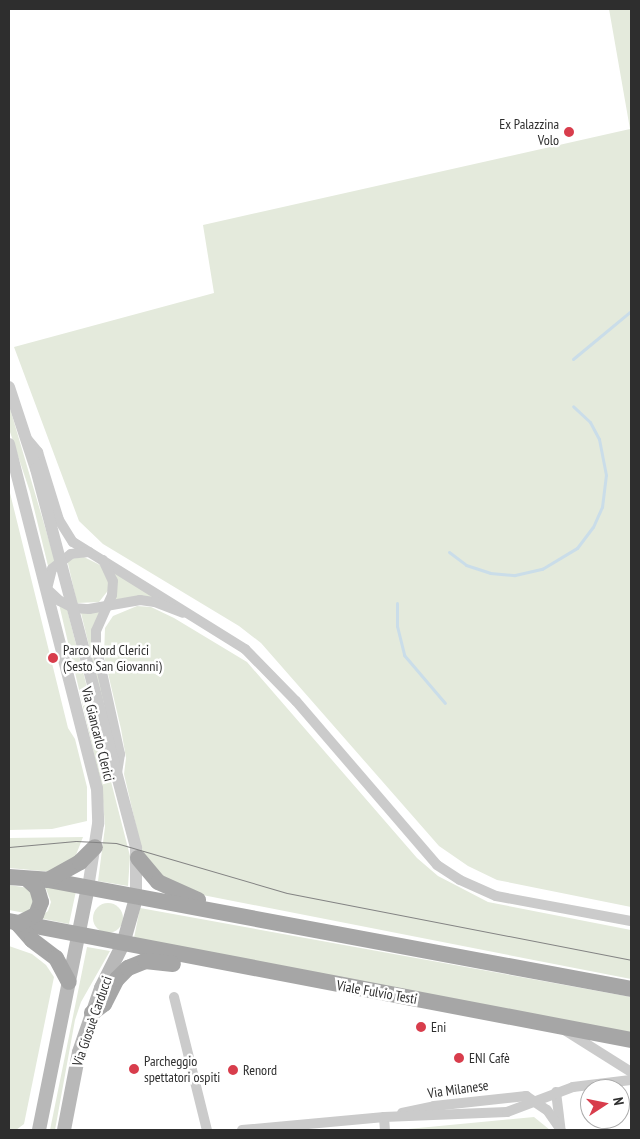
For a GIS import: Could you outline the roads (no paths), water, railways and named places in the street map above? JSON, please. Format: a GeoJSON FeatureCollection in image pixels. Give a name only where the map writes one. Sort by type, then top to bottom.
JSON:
{"type":"FeatureCollection","features":[{"type":"Feature","properties":{"kind":"main road"},"geometry":{"type":"LineString","coordinates":[[48,880],[80,862],[96,847]]}},
{"type":"Feature","properties":{"kind":"main road"},"geometry":{"type":"LineString","coordinates":[[138,858],[158,882],[195,898],[212,910]]}},
{"type":"Feature","properties":{"kind":"main road"},"geometry":{"type":"LineString","coordinates":[[9,877],[48,880],[136,898],[212,910],[631,989]]}},
{"type":"Feature","properties":{"kind":"main road"},"geometry":{"type":"LineString","coordinates":[[12,924],[36,915],[41,902],[37,888],[27,879]]}},
{"type":"Feature","properties":{"kind":"main road"},"geometry":{"type":"LineString","coordinates":[[81,935],[88,888]]}},
{"type":"Feature","properties":{"kind":"main road"},"geometry":{"type":"LineString","coordinates":[[123,944],[136,898]]}},
{"type":"Feature","properties":{"kind":"main road"},"geometry":{"type":"LineString","coordinates":[[12,924],[56,958],[69,982]]}},
{"type":"Feature","properties":{"kind":"main road","name":"Viale Fulvio Testi"},"geometry":{"type":"LineString","coordinates":[[12,924],[81,935],[631,1040]]}},
{"type":"Feature","properties":{"kind":"main road","name":"Via Giosuè Carducci"},"geometry":{"type":"LineString","coordinates":[[39,1130],[69,982],[81,935]]}},
{"type":"Feature","properties":{"kind":"main road","name":"Via Giosuè Carducci"},"geometry":{"type":"LineString","coordinates":[[64,1130],[78,1052],[92,1013],[123,944]]}},
{"type":"Feature","properties":{"kind":"main road"},"geometry":{"type":"LineString","coordinates":[[92,1013],[104,1004],[117,979],[128,968],[145,961],[266,983],[291,976]]}},
{"type":"Feature","properties":{"kind":"street","name":"Via Giancarlo Clerici"},"geometry":{"type":"LineString","coordinates":[[9,386],[61,559],[138,858],[136,898]]}},
{"type":"Feature","properties":{"kind":"street","name":"Via Giancarlo Clerici"},"geometry":{"type":"LineString","coordinates":[[25,437],[42,461],[64,530],[73,542],[102,559],[113,581],[108,607],[96,631],[96,645],[120,754],[116,778]]}},
{"type":"Feature","properties":{"kind":"street","name":"Via Giancarlo Clerici"},"geometry":{"type":"LineString","coordinates":[[9,444],[97,788],[98,824],[96,847],[88,888]]}},
{"type":"Feature","properties":{"kind":"street"},"geometry":{"type":"LineString","coordinates":[[89,552],[61,559],[52,569],[47,589],[73,608],[108,607],[140,600],[155,602],[200,620]]}},
{"type":"Feature","properties":{"kind":"street"},"geometry":{"type":"LineString","coordinates":[[102,559],[245,649],[272,675],[436,865],[460,880],[496,896],[631,921]]}},
{"type":"Feature","properties":{"kind":"street"},"geometry":{"type":"LineString","coordinates":[[174,997],[207,1130]]}},
{"type":"Feature","properties":{"kind":"street"},"geometry":{"type":"LineString","coordinates":[[559,1027],[631,1072]]}},
{"type":"Feature","properties":{"kind":"street","name":"Via Milanese"},"geometry":{"type":"LineString","coordinates":[[242,1130],[384,1117],[508,1112],[523,1109],[536,1101],[573,1086],[631,1080]]}},
{"type":"Feature","properties":{"kind":"street"},"geometry":{"type":"LineString","coordinates":[[556,1092],[560,1130]]}},
{"type":"Feature","properties":{"kind":"street","name":"Via Milanese"},"geometry":{"type":"LineString","coordinates":[[384,1117],[434,1106],[515,1096],[536,1101]]}},
{"type":"Feature","properties":{"kind":"street"},"geometry":{"type":"LineString","coordinates":[[536,1101],[547,1110],[560,1130]]}},
{"type":"Feature","properties":{"kind":"street"},"geometry":{"type":"LineString","coordinates":[[384,1117],[385,1130]]}},
{"type":"Feature","properties":{"kind":"waterway"},"geometry":{"type":"LineString","coordinates":[[573,359],[631,311]]}},
{"type":"Feature","properties":{"kind":"waterway"},"geometry":{"type":"LineString","coordinates":[[449,552],[466,565],[490,573],[515,575],[542,569],[577,548],[593,527],[602,507],[606,475],[599,439],[590,422],[573,406]]}},
{"type":"Feature","properties":{"kind":"waterway"},"geometry":{"type":"LineString","coordinates":[[397,603],[397,626],[404,655],[445,703]]}},
{"type":"Feature","properties":{"kind":"tram line"},"geometry":{"type":"LineString","coordinates":[[9,847],[76,841],[116,843],[287,893],[631,960]]}},
{"type":"Feature","properties":{"kind":"place","name":"Ex Palazzina Volo"},"geometry":{"type":"Point","coordinates":[569,132]}},
{"type":"Feature","properties":{"kind":"place","name":"Parco Nord Clerici (Sesto San Giovanni)"},"geometry":{"type":"Point","coordinates":[53,658]}},
{"type":"Feature","properties":{"kind":"place","name":"Eni"},"geometry":{"type":"Point","coordinates":[421,1027]}},
{"type":"Feature","properties":{"kind":"place","name":"ENI Cafè"},"geometry":{"type":"Point","coordinates":[459,1058]}},
{"type":"Feature","properties":{"kind":"place","name":"Parcheggio spettatori ospiti"},"geometry":{"type":"Point","coordinates":[134,1069]}},
{"type":"Feature","properties":{"kind":"place","name":"Renord"},"geometry":{"type":"Point","coordinates":[233,1070]}}]}
